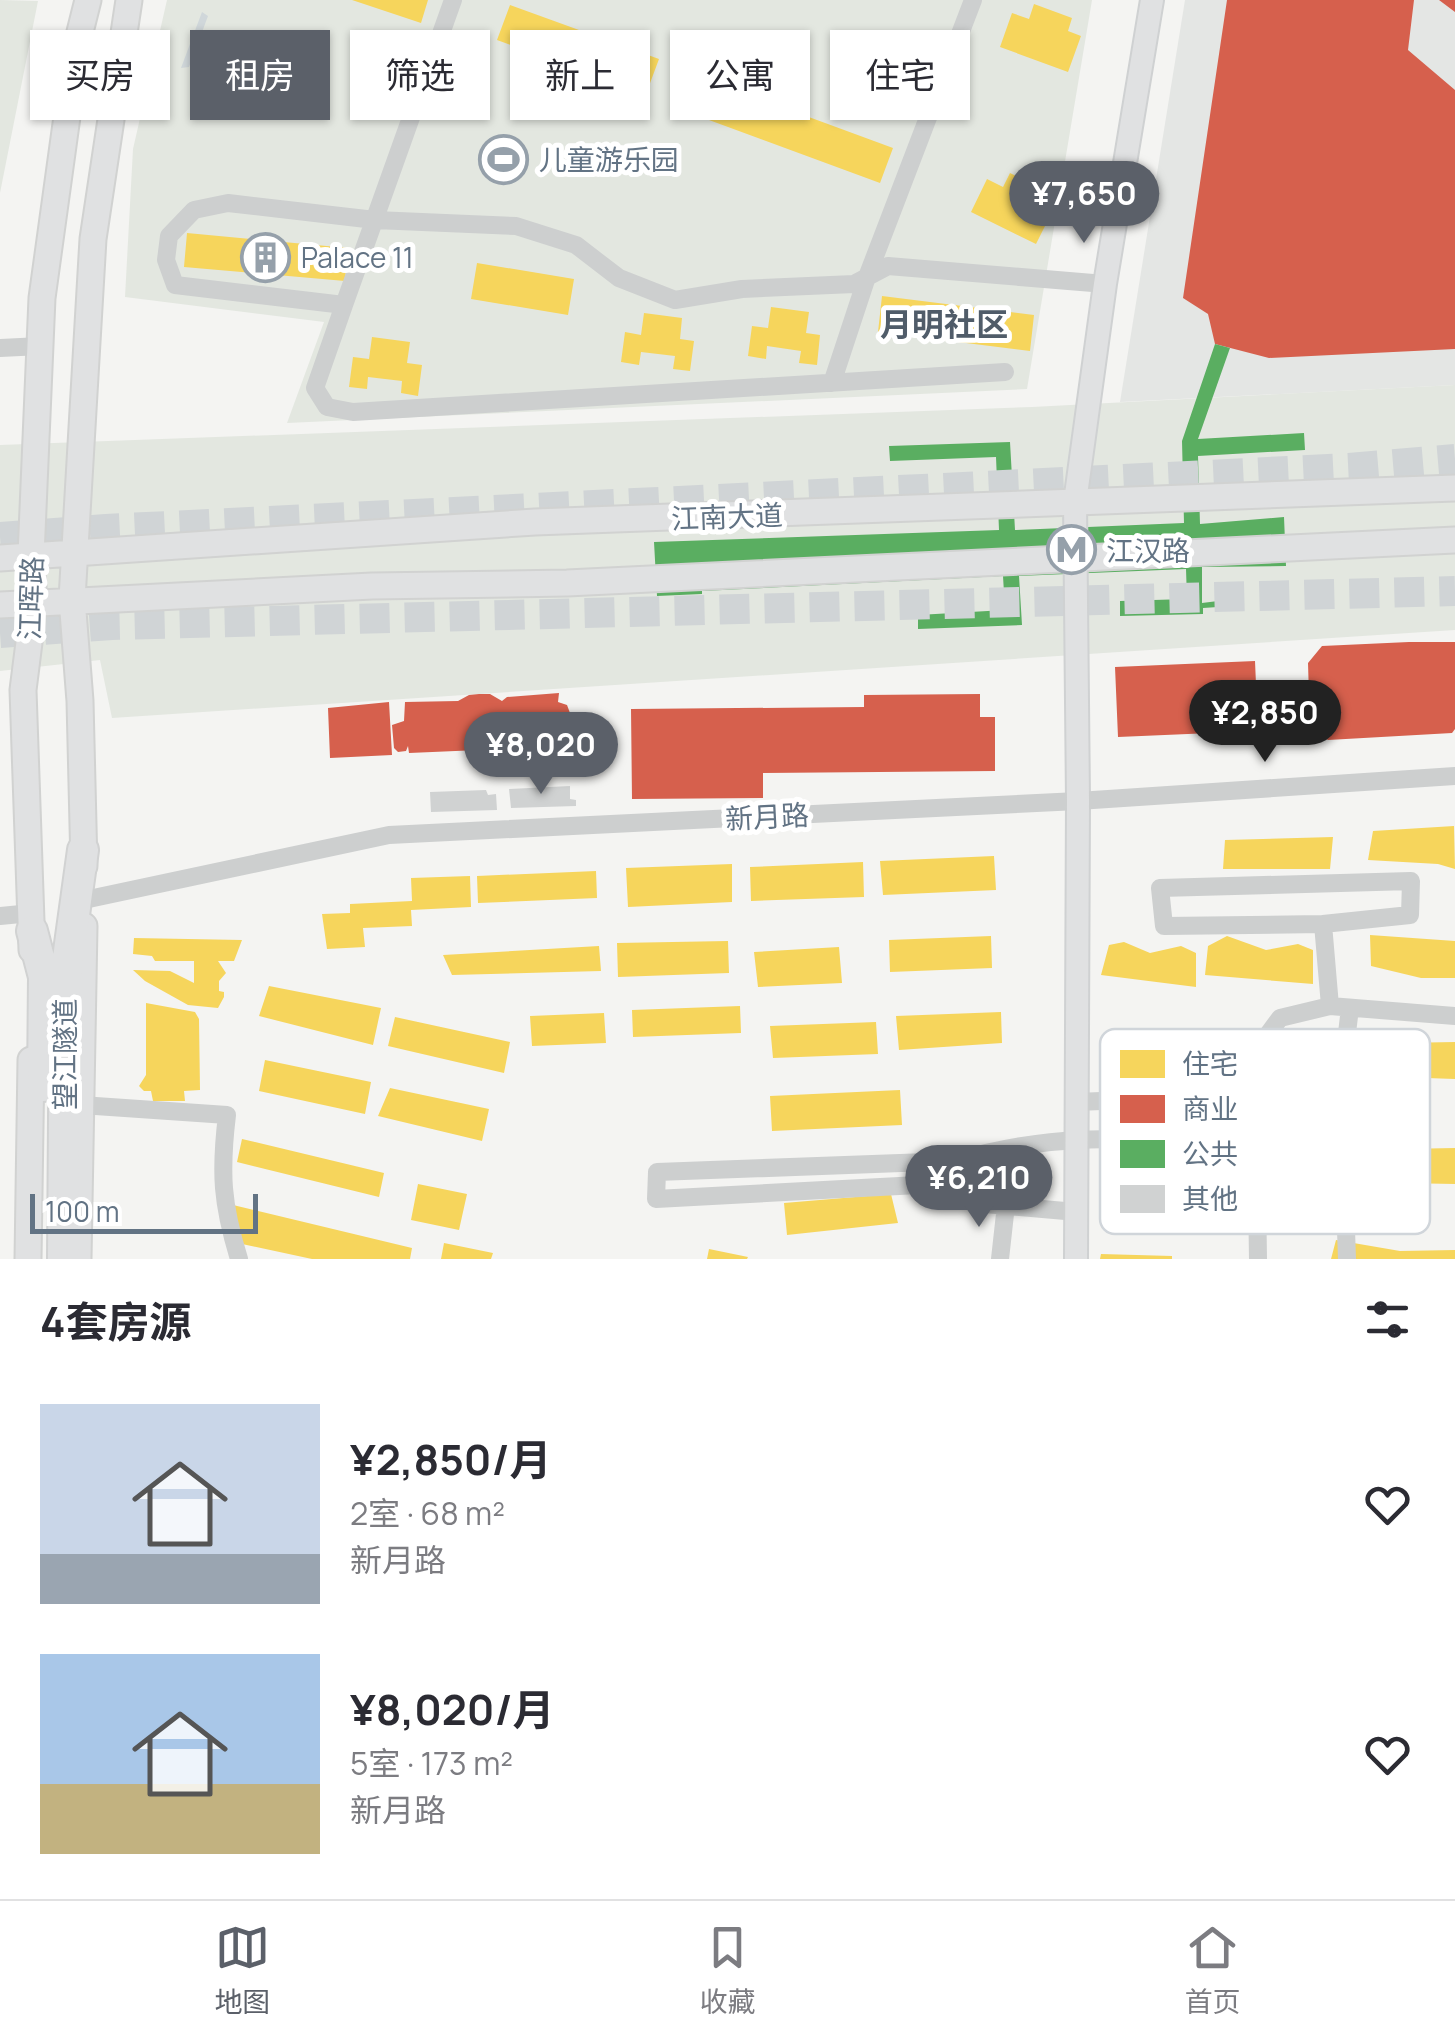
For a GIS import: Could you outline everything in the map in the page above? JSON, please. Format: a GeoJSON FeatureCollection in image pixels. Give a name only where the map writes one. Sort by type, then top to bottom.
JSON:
{"type":"FeatureCollection","features":[{"type":"Feature","properties":{"kind":"highway","name":"望江隧道"},"geometry":{"type":"LineString","coordinates":[[63,1259],[65,980],[83,850]]}},
{"type":"Feature","properties":{"kind":"highway","name":"望江隧道"},"geometry":{"type":"LineString","coordinates":[[32,922],[44,977],[43,1259]]}},
{"type":"Feature","properties":{"kind":"main road","name":"江晖路"},"geometry":{"type":"LineString","coordinates":[[28,1259],[32,922],[23,690],[34,603],[31,556],[42,298],[77,44],[88,0]]}},
{"type":"Feature","properties":{"kind":"main road","name":"江晖路"},"geometry":{"type":"LineString","coordinates":[[78,1259],[84,900],[80,702],[72,600],[93,239],[129,0]]}},
{"type":"Feature","properties":{"kind":"main road","name":"江南大道"},"geometry":{"type":"LineString","coordinates":[[0,558],[535,522],[1455,488]]}},
{"type":"Feature","properties":{"kind":"main road","name":"江南大道"},"geometry":{"type":"LineString","coordinates":[[0,605],[1455,540]]}},
{"type":"Feature","properties":{"kind":"street"},"geometry":{"type":"LineString","coordinates":[[453,0],[316,388],[327,407],[353,412],[1005,372]]}},
{"type":"Feature","properties":{"kind":"street"},"geometry":{"type":"LineString","coordinates":[[832,383],[867,277],[974,0]]}},
{"type":"Feature","properties":{"kind":"street"},"geometry":{"type":"LineString","coordinates":[[1076,1259],[1075,502],[1104,284],[1152,0]]}},
{"type":"Feature","properties":{"kind":"street"},"geometry":{"type":"LineString","coordinates":[[344,305],[174,286],[166,260],[169,236],[194,210],[228,202],[375,220],[516,226],[576,245],[619,278],[675,300],[742,289],[854,284],[888,266],[1104,284]]}},
{"type":"Feature","properties":{"kind":"street"},"geometry":{"type":"LineString","coordinates":[[0,348],[41,346]]}},
{"type":"Feature","properties":{"kind":"street","name":"新月路"},"geometry":{"type":"LineString","coordinates":[[84,900],[389,834],[1078,802],[1455,776]]}},
{"type":"Feature","properties":{"kind":"street"},"geometry":{"type":"LineString","coordinates":[[1411,882],[1410,916],[1322,924],[1164,926],[1160,888],[1411,882]]}},
{"type":"Feature","properties":{"kind":"street"},"geometry":{"type":"LineString","coordinates":[[0,916],[32,922]]}},
{"type":"Feature","properties":{"kind":"street"},"geometry":{"type":"LineString","coordinates":[[1322,924],[1330,1006]]}},
{"type":"Feature","properties":{"kind":"street"},"geometry":{"type":"LineString","coordinates":[[1272,1029],[1280,1018],[1330,1006],[1455,1016]]}},
{"type":"Feature","properties":{"kind":"street"},"geometry":{"type":"LineString","coordinates":[[1347,1029],[1350,1008]]}},
{"type":"Feature","properties":{"kind":"street"},"geometry":{"type":"LineString","coordinates":[[1077,1102],[1100,1101]]}},
{"type":"Feature","properties":{"kind":"street"},"geometry":{"type":"LineString","coordinates":[[81,1105],[227,1116],[221,1163],[225,1212],[238,1259]]}},
{"type":"Feature","properties":{"kind":"street"},"geometry":{"type":"LineString","coordinates":[[1077,1212],[985,1204],[956,1184],[656,1198],[656,1172],[955,1161],[988,1152],[1100,1140]]}},
{"type":"Feature","properties":{"kind":"street"},"geometry":{"type":"LineString","coordinates":[[955,1161],[956,1184]]}},
{"type":"Feature","properties":{"kind":"street"},"geometry":{"type":"LineString","coordinates":[[1000,1259],[1006,1205]]}},
{"type":"Feature","properties":{"kind":"street"},"geometry":{"type":"LineString","coordinates":[[1257,1234],[1258,1259]]}},
{"type":"Feature","properties":{"kind":"street"},"geometry":{"type":"LineString","coordinates":[[1346,1234],[1347,1259]]}},
{"type":"Feature","properties":{"kind":"shaded area"},"geometry":{"type":"Polygon","coordinates":[[[0,0],[38,1],[30,30],[0,193],[0,0]]]}},
{"type":"Feature","properties":{"kind":"shaded area"},"geometry":{"type":"Polygon","coordinates":[[[167,0],[1092,0],[1027,389],[287,423],[324,322],[125,297],[133,149],[140,120],[170,120],[170,30],[160,30],[167,0]]]}},
{"type":"Feature","properties":{"kind":"shaded area"},"geometry":{"type":"Polygon","coordinates":[[[1185,0],[1455,0],[1455,385],[1120,402],[1185,0]]]}},
{"type":"Feature","properties":{"kind":"shaded area"},"geometry":{"type":"Polygon","coordinates":[[[202,12],[208,16],[203,30],[195,30],[202,12]]]}},
{"type":"Feature","properties":{"kind":"shaded area"},"geometry":{"type":"Polygon","coordinates":[[[190,44],[189,67],[181,68],[190,44]]]}},
{"type":"Feature","properties":{"kind":"shaded area"},"geometry":{"type":"Polygon","coordinates":[[[1455,385],[1455,630],[112,718],[100,660],[0,671],[0,445],[1032,407],[1455,385]]]}},
{"type":"Feature","properties":{"kind":"building: 住宅"},"geometry":{"type":"Polygon","coordinates":[[[352,0],[428,0],[421,23],[352,0]]]}},
{"type":"Feature","properties":{"kind":"building: 住宅"},"geometry":{"type":"Polygon","coordinates":[[[1034,4],[1072,18],[1068,31],[1081,36],[1068,72],[1000,47],[1012,13],[1029,19],[1034,4]]]}},
{"type":"Feature","properties":{"kind":"building: 住宅"},"geometry":{"type":"Polygon","coordinates":[[[510,5],[579,30],[510,30],[510,45],[497,40],[510,5]]]}},
{"type":"Feature","properties":{"kind":"building: 住宅"},"geometry":{"type":"Polygon","coordinates":[[[650,56],[659,59],[650,83],[650,56]]]}},
{"type":"Feature","properties":{"kind":"building: 住宅"},"geometry":{"type":"Polygon","coordinates":[[[810,117],[893,148],[880,183],[709,120],[810,117]]]}},
{"type":"Feature","properties":{"kind":"building: 住宅"},"geometry":{"type":"Polygon","coordinates":[[[1010,173],[1046,191],[1040,204],[1053,210],[1036,244],[971,212],[987,179],[1003,187],[1010,173]]]}},
{"type":"Feature","properties":{"kind":"building: 住宅","name":"Palace 11"},"geometry":{"type":"Polygon","coordinates":[[[187,233],[348,248],[345,281],[184,267],[187,233]]]}},
{"type":"Feature","properties":{"kind":"building: 住宅"},"geometry":{"type":"Polygon","coordinates":[[[477,263],[574,279],[568,315],[471,299],[477,263]]]}},
{"type":"Feature","properties":{"kind":"building: 住宅"},"geometry":{"type":"Polygon","coordinates":[[[882,296],[1034,315],[1030,351],[878,332],[882,296]]]}},
{"type":"Feature","properties":{"kind":"building: 住宅"},"geometry":{"type":"Polygon","coordinates":[[[771,307],[809,312],[806,333],[820,335],[817,365],[799,363],[801,351],[767,346],[766,359],[748,356],[752,326],[768,328],[771,307]]]}},
{"type":"Feature","properties":{"kind":"building: 住宅"},"geometry":{"type":"Polygon","coordinates":[[[644,313],[682,318],[680,339],[694,341],[690,371],[673,369],[675,356],[641,352],[639,365],[621,362],[625,332],[641,335],[644,313]]]}},
{"type":"Feature","properties":{"kind":"building: 住宅"},"geometry":{"type":"Polygon","coordinates":[[[372,337],[410,342],[407,363],[422,365],[418,396],[401,393],[402,381],[368,377],[367,389],[349,387],[353,357],[369,359],[372,337]]]}},
{"type":"Feature","properties":{"kind":"building: 住宅"},"geometry":{"type":"Polygon","coordinates":[[[1454,826],[1455,869],[1438,864],[1368,860],[1373,831],[1454,826]]]}},
{"type":"Feature","properties":{"kind":"building: 住宅"},"geometry":{"type":"Polygon","coordinates":[[[1333,837],[1330,869],[1223,869],[1225,840],[1333,837]]]}},
{"type":"Feature","properties":{"kind":"building: 住宅"},"geometry":{"type":"Polygon","coordinates":[[[994,856],[996,890],[883,895],[880,861],[994,856]]]}},
{"type":"Feature","properties":{"kind":"building: 住宅"},"geometry":{"type":"Polygon","coordinates":[[[863,862],[864,897],[751,901],[750,867],[863,862]]]}},
{"type":"Feature","properties":{"kind":"building: 住宅"},"geometry":{"type":"Polygon","coordinates":[[[732,864],[732,902],[628,907],[626,868],[732,864]]]}},
{"type":"Feature","properties":{"kind":"building: 住宅"},"geometry":{"type":"Polygon","coordinates":[[[596,871],[597,898],[478,903],[477,876],[596,871]]]}},
{"type":"Feature","properties":{"kind":"building: 住宅"},"geometry":{"type":"Polygon","coordinates":[[[470,876],[471,907],[411,910],[412,926],[363,928],[365,947],[327,949],[322,914],[350,913],[350,904],[412,901],[411,878],[470,876]]]}},
{"type":"Feature","properties":{"kind":"building: 住宅"},"geometry":{"type":"Polygon","coordinates":[[[1370,935],[1455,941],[1455,978],[1421,978],[1371,966],[1370,935]]]}},
{"type":"Feature","properties":{"kind":"building: 住宅"},"geometry":{"type":"Polygon","coordinates":[[[991,936],[992,968],[890,972],[889,940],[991,936]]]}},
{"type":"Feature","properties":{"kind":"building: 住宅"},"geometry":{"type":"Polygon","coordinates":[[[1227,936],[1266,950],[1298,944],[1313,950],[1313,984],[1205,975],[1208,946],[1227,936]]]}},
{"type":"Feature","properties":{"kind":"building: 住宅"},"geometry":{"type":"Polygon","coordinates":[[[134,938],[242,940],[234,961],[218,961],[226,973],[219,981],[224,997],[218,1008],[188,1005],[145,981],[133,970],[170,971],[194,983],[194,961],[155,961],[152,956],[133,954],[134,938]]]}},
{"type":"Feature","properties":{"kind":"building: 住宅"},"geometry":{"type":"Polygon","coordinates":[[[728,941],[729,973],[618,977],[617,943],[728,941]]]}},
{"type":"Feature","properties":{"kind":"building: 住宅"},"geometry":{"type":"Polygon","coordinates":[[[1124,942],[1150,953],[1181,946],[1196,953],[1196,987],[1101,975],[1109,945],[1124,942]]]}},
{"type":"Feature","properties":{"kind":"building: 住宅"},"geometry":{"type":"Polygon","coordinates":[[[599,946],[601,971],[452,975],[443,955],[599,946]]]}},
{"type":"Feature","properties":{"kind":"building: 住宅"},"geometry":{"type":"Polygon","coordinates":[[[839,947],[842,983],[758,987],[754,952],[839,947]]]}},
{"type":"Feature","properties":{"kind":"building: 住宅"},"geometry":{"type":"Polygon","coordinates":[[[269,986],[381,1008],[373,1045],[259,1016],[269,986]]]}},
{"type":"Feature","properties":{"kind":"building: 住宅"},"geometry":{"type":"Polygon","coordinates":[[[146,1003],[195,1012],[199,1019],[200,1090],[184,1091],[185,1101],[153,1101],[151,1091],[139,1086],[146,1075],[146,1003]]]}},
{"type":"Feature","properties":{"kind":"building: 住宅"},"geometry":{"type":"Polygon","coordinates":[[[740,1006],[741,1033],[633,1037],[632,1010],[740,1006]]]}},
{"type":"Feature","properties":{"kind":"building: 住宅"},"geometry":{"type":"Polygon","coordinates":[[[1001,1012],[1002,1043],[899,1050],[896,1016],[1001,1012]]]}},
{"type":"Feature","properties":{"kind":"building: 住宅"},"geometry":{"type":"Polygon","coordinates":[[[604,1013],[606,1043],[532,1046],[530,1016],[604,1013]]]}},
{"type":"Feature","properties":{"kind":"building: 住宅"},"geometry":{"type":"Polygon","coordinates":[[[395,1017],[510,1042],[504,1073],[388,1046],[395,1017]]]}},
{"type":"Feature","properties":{"kind":"building: 住宅"},"geometry":{"type":"Polygon","coordinates":[[[876,1022],[878,1054],[773,1058],[770,1026],[876,1022]]]}},
{"type":"Feature","properties":{"kind":"building: 住宅"},"geometry":{"type":"Polygon","coordinates":[[[1430,1042],[1455,1042],[1455,1079],[1430,1078],[1430,1042]]]}},
{"type":"Feature","properties":{"kind":"building: 住宅"},"geometry":{"type":"Polygon","coordinates":[[[265,1060],[371,1082],[365,1114],[259,1091],[265,1060]]]}},
{"type":"Feature","properties":{"kind":"building: 住宅"},"geometry":{"type":"Polygon","coordinates":[[[390,1088],[489,1109],[482,1141],[378,1116],[390,1088]]]}},
{"type":"Feature","properties":{"kind":"building: 住宅"},"geometry":{"type":"Polygon","coordinates":[[[900,1090],[902,1125],[772,1131],[770,1096],[900,1090]]]}},
{"type":"Feature","properties":{"kind":"building: 住宅"},"geometry":{"type":"Polygon","coordinates":[[[242,1139],[384,1173],[379,1197],[237,1162],[242,1139]]]}},
{"type":"Feature","properties":{"kind":"building: 住宅"},"geometry":{"type":"Polygon","coordinates":[[[1430,1148],[1455,1148],[1455,1184],[1430,1184],[1430,1148]]]}},
{"type":"Feature","properties":{"kind":"building: 住宅"},"geometry":{"type":"Polygon","coordinates":[[[418,1184],[467,1194],[459,1230],[411,1220],[418,1184]]]}},
{"type":"Feature","properties":{"kind":"building: 住宅"},"geometry":{"type":"Polygon","coordinates":[[[891,1194],[898,1223],[787,1235],[784,1203],[891,1194]]]}},
{"type":"Feature","properties":{"kind":"building: 住宅"},"geometry":{"type":"Polygon","coordinates":[[[233,1205],[412,1248],[410,1259],[312,1259],[228,1241],[233,1205]]]}},
{"type":"Feature","properties":{"kind":"building: 住宅"},"geometry":{"type":"Polygon","coordinates":[[[1336,1240],[1400,1251],[1455,1250],[1455,1259],[1331,1259],[1336,1240]]]}},
{"type":"Feature","properties":{"kind":"building: 住宅"},"geometry":{"type":"Polygon","coordinates":[[[444,1243],[493,1253],[491,1259],[441,1259],[444,1243]]]}},
{"type":"Feature","properties":{"kind":"building: 住宅"},"geometry":{"type":"Polygon","coordinates":[[[709,1249],[748,1257],[707,1259],[709,1249]]]}},
{"type":"Feature","properties":{"kind":"building: 住宅"},"geometry":{"type":"Polygon","coordinates":[[[1101,1254],[1172,1256],[1172,1259],[1100,1259],[1101,1254]]]}},
{"type":"Feature","properties":{"kind":"building: 商业"},"geometry":{"type":"Polygon","coordinates":[[[1227,0],[1414,0],[1408,50],[1455,90],[1455,349],[1269,358],[1215,344],[1208,314],[1183,298],[1227,0]]]}},
{"type":"Feature","properties":{"kind":"building: 商业"},"geometry":{"type":"Polygon","coordinates":[[[1439,0],[1455,0],[1455,12],[1439,0]]]}},
{"type":"Feature","properties":{"kind":"building: 商业"},"geometry":{"type":"Polygon","coordinates":[[[1455,642],[1452,733],[1328,740],[1310,729],[1308,663],[1322,646],[1455,642]]]}},
{"type":"Feature","properties":{"kind":"building: 商业"},"geometry":{"type":"Polygon","coordinates":[[[1255,661],[1258,731],[1118,737],[1115,667],[1255,661]]]}},
{"type":"Feature","properties":{"kind":"building: 商业"},"geometry":{"type":"Polygon","coordinates":[[[559,693],[558,702],[567,705],[570,713],[577,712],[578,729],[557,732],[558,736],[482,740],[479,750],[409,753],[408,746],[406,751],[394,748],[392,725],[404,721],[405,702],[458,701],[479,694],[490,694],[502,701],[507,697],[559,693]]]}},
{"type":"Feature","properties":{"kind":"building: 商业"},"geometry":{"type":"Polygon","coordinates":[[[980,694],[980,717],[995,717],[995,771],[763,773],[763,798],[632,799],[631,709],[864,707],[864,695],[980,694]]]}},
{"type":"Feature","properties":{"kind":"building: 商业"},"geometry":{"type":"Polygon","coordinates":[[[389,702],[392,755],[330,758],[328,708],[389,702]]]}},
{"type":"Feature","properties":{"kind":"building: 公共","name":"江汉路"},"geometry":{"type":"Polygon","coordinates":[[[1215,344],[1230,348],[1198,439],[1304,433],[1305,450],[1198,456],[1200,524],[1284,517],[1286,566],[1202,567],[1202,603],[1226,600],[1227,611],[1218,611],[1218,607],[1203,608],[1203,614],[1120,616],[1120,601],[1187,599],[1186,569],[1019,576],[1022,625],[918,629],[918,615],[1005,610],[1003,576],[657,596],[654,542],[999,530],[996,457],[890,461],[889,446],[1010,442],[1015,530],[1184,523],[1182,441],[1215,344]]]}},
{"type":"Feature","properties":{"kind":"building: 其他"},"geometry":{"type":"Polygon","coordinates":[[[570,786],[570,799],[576,800],[576,806],[511,808],[509,789],[570,786]]]}},
{"type":"Feature","properties":{"kind":"building: 其他"},"geometry":{"type":"Polygon","coordinates":[[[486,790],[488,795],[496,794],[497,810],[431,812],[430,792],[486,790]]]}},
{"type":"Feature","properties":{"kind":"tunnel"},"geometry":{"type":"LineString","coordinates":[[0,537],[1349,468],[1455,459]]}},
{"type":"Feature","properties":{"kind":"tunnel"},"geometry":{"type":"LineString","coordinates":[[0,633],[112,625],[1455,591]]}},
{"type":"Feature","properties":{"kind":"place","name":"儿童游乐园"},"geometry":{"type":"Point","coordinates":[504,159]}},
{"type":"Feature","properties":{"kind":"place","name":"Palace 11"},"geometry":{"type":"Point","coordinates":[266,257]}},
{"type":"Feature","properties":{"kind":"place","name":"江汉路"},"geometry":{"type":"Point","coordinates":[1071,550]}},
{"type":"Feature","properties":{"kind":"district","name":"月明社区"},"geometry":{"type":"Point","coordinates":[944,324]}}]}
